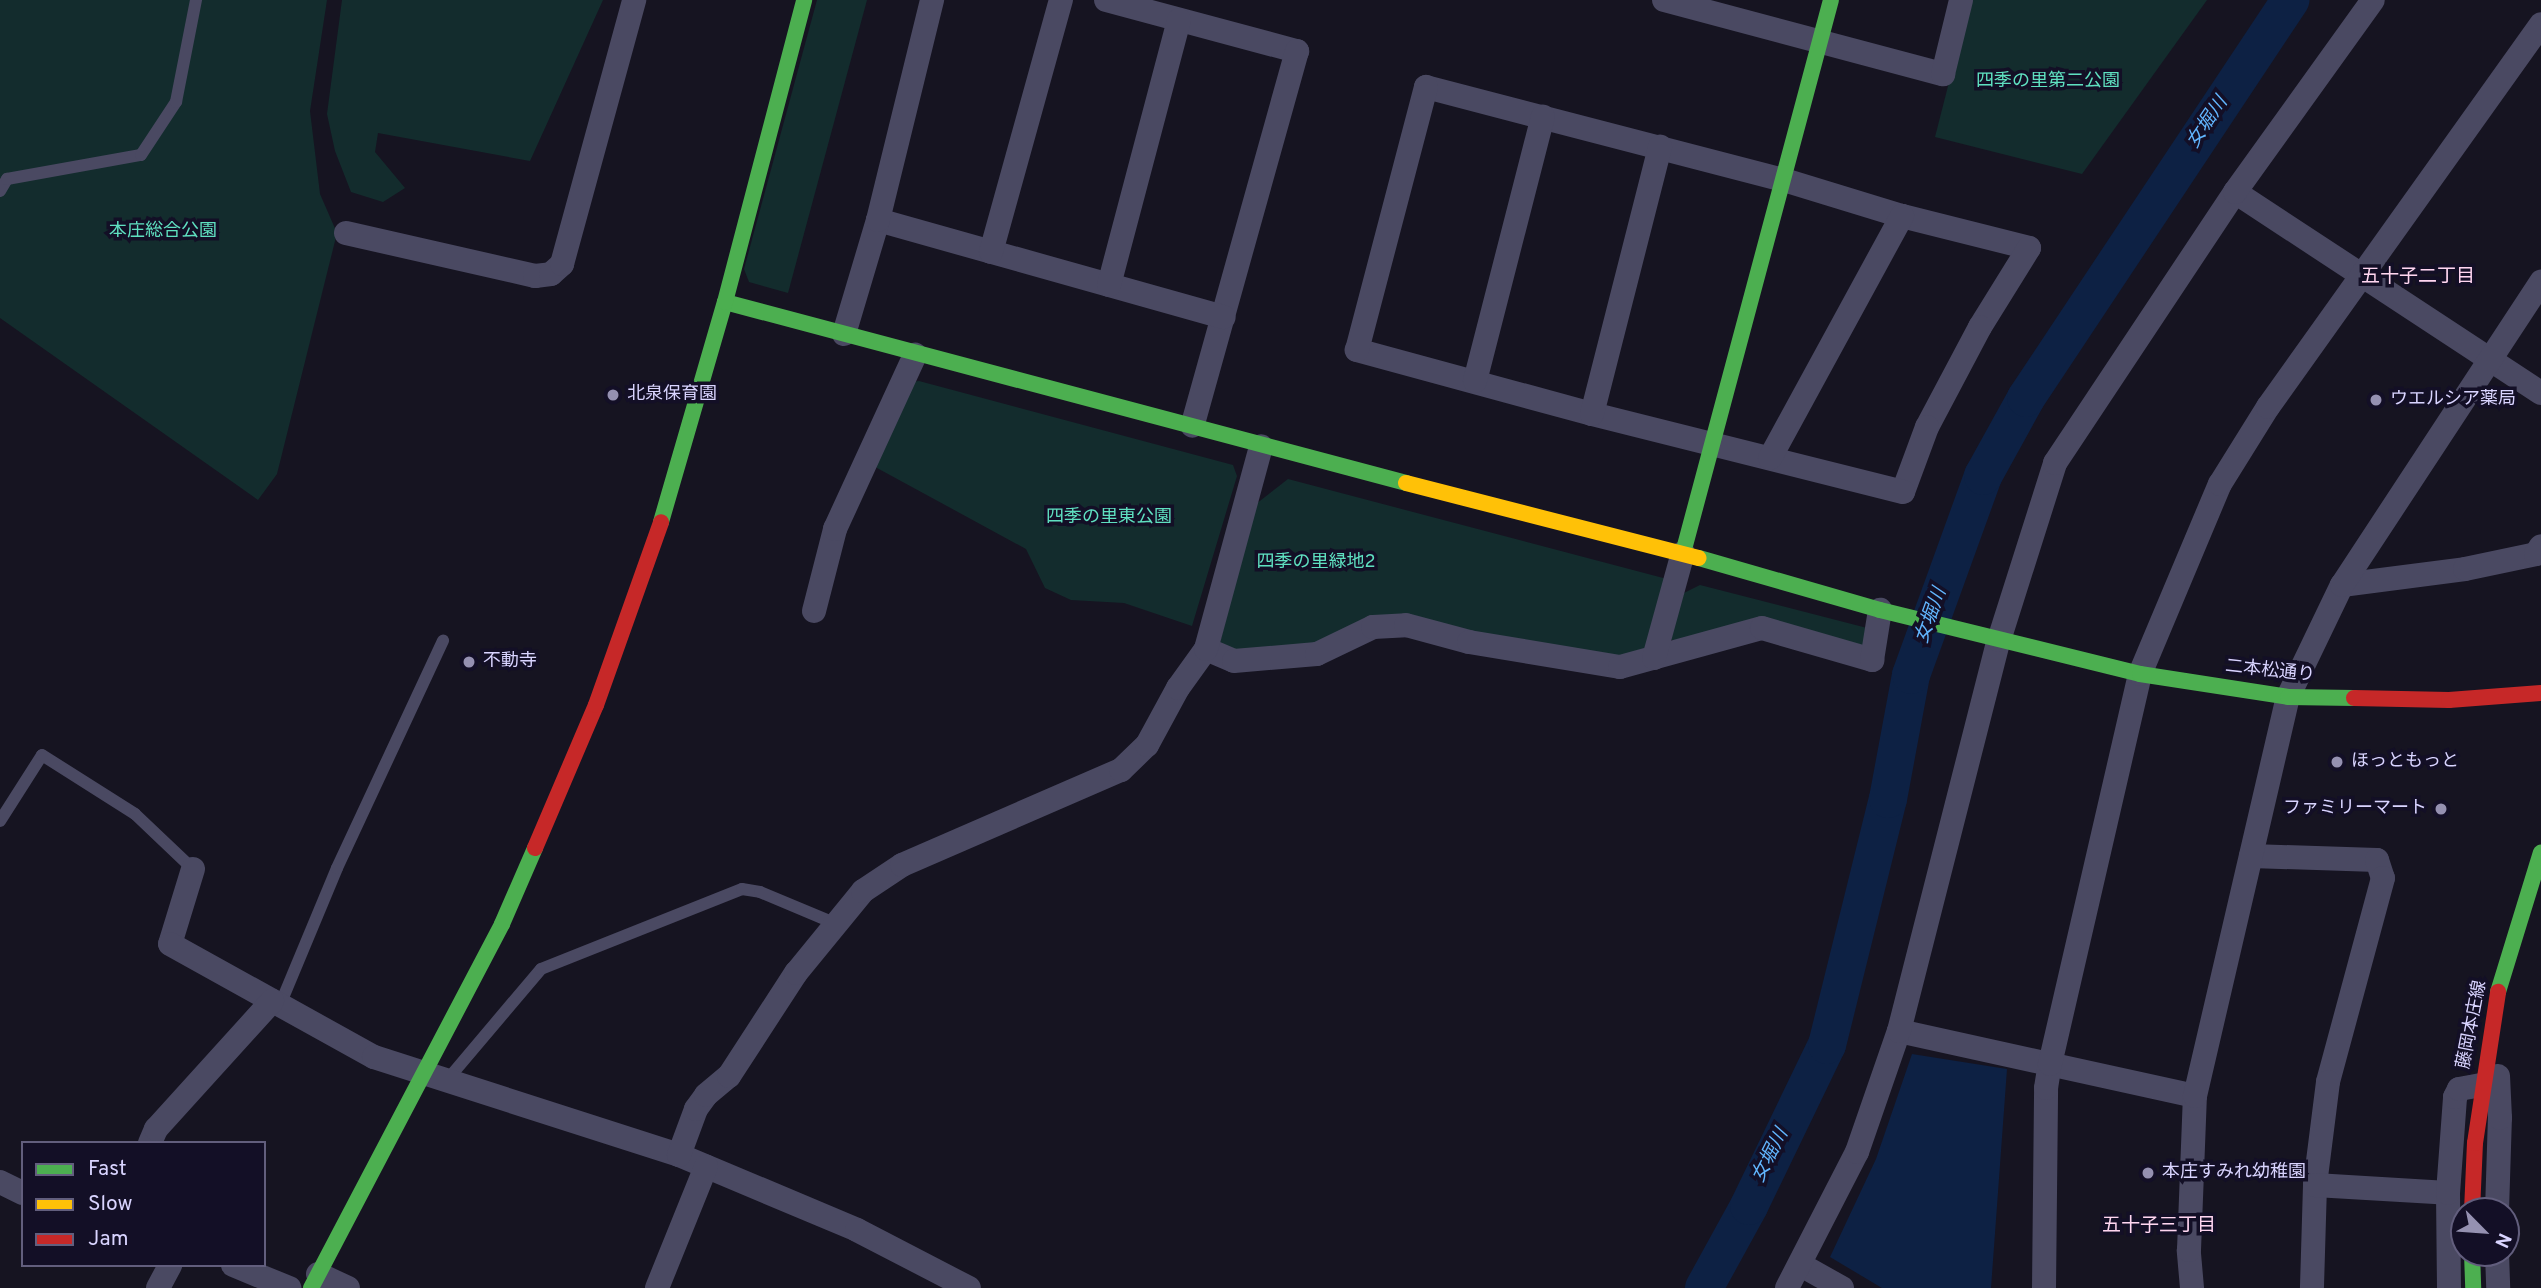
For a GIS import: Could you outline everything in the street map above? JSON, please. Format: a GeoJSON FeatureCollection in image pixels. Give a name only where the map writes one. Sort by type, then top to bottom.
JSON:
{"type":"FeatureCollection","features":[{"type":"Feature","properties":{"kind":"street"},"geometry":{"type":"LineString","coordinates":[[346,233],[535,276],[551,274],[562,264],[634,0]]}},
{"type":"Feature","properties":{"kind":"street"},"geometry":{"type":"LineString","coordinates":[[348,1288],[314,1281],[502,925],[596,705],[655,541],[725,302],[804,0]]}},
{"type":"Feature","properties":{"kind":"street"},"geometry":{"type":"LineString","coordinates":[[844,334],[878,220],[932,0]]}},
{"type":"Feature","properties":{"kind":"street"},"geometry":{"type":"LineString","coordinates":[[991,252],[1061,0]]}},
{"type":"Feature","properties":{"kind":"street"},"geometry":{"type":"LineString","coordinates":[[1106,0],[1297,51],[1192,426]]}},
{"type":"Feature","properties":{"kind":"street"},"geometry":{"type":"LineString","coordinates":[[1664,0],[1702,5],[1819,42],[1943,74],[1961,0]]}},
{"type":"Feature","properties":{"kind":"street"},"geometry":{"type":"LineString","coordinates":[[1654,658],[1830,0]]}},
{"type":"Feature","properties":{"kind":"street"},"geometry":{"type":"LineString","coordinates":[[1787,1288],[1857,1152],[1899,1031],[1999,640],[2055,463],[2235,192],[2373,0]]}},
{"type":"Feature","properties":{"kind":"street"},"geometry":{"type":"LineString","coordinates":[[1109,285],[1178,20]]}},
{"type":"Feature","properties":{"kind":"street"},"geometry":{"type":"LineString","coordinates":[[2044,1288],[2046,1088],[2140,674],[2220,484],[2268,407],[2541,24]]}},
{"type":"Feature","properties":{"kind":"street"},"geometry":{"type":"LineString","coordinates":[[1426,87],[1660,147],[1784,180],[1902,216],[2029,248],[1980,327],[1927,427],[1903,492],[1592,414],[1357,351],[1426,87]]}},
{"type":"Feature","properties":{"kind":"street"},"geometry":{"type":"LineString","coordinates":[[1475,381],[1544,117]]}},
{"type":"Feature","properties":{"kind":"street"},"geometry":{"type":"LineString","coordinates":[[1592,414],[1660,147]]}},
{"type":"Feature","properties":{"kind":"street"},"geometry":{"type":"LineString","coordinates":[[2235,192],[2541,393]]}},
{"type":"Feature","properties":{"kind":"street"},"geometry":{"type":"LineString","coordinates":[[1770,458],[1902,216]]}},
{"type":"Feature","properties":{"kind":"street"},"geometry":{"type":"LineString","coordinates":[[878,220],[1224,317]]}},
{"type":"Feature","properties":{"kind":"street"},"geometry":{"type":"LineString","coordinates":[[2192,1288],[2189,1250],[2195,1096],[2288,697],[2342,585],[2541,282]]}},
{"type":"Feature","properties":{"kind":"street","name":"二本松通り"},"geometry":{"type":"LineString","coordinates":[[725,302],[1261,446],[1683,553],[1884,611],[2140,674],[2288,697],[2449,700],[2541,692]]}},
{"type":"Feature","properties":{"kind":"street"},"geometry":{"type":"LineString","coordinates":[[814,611],[835,529],[915,355]]}},
{"type":"Feature","properties":{"kind":"street"},"geometry":{"type":"LineString","coordinates":[[679,1155],[696,1110],[706,1095],[729,1076],[796,973],[834,923],[863,891],[902,866],[1121,770],[1147,745],[1178,688],[1206,649],[1261,446]]}},
{"type":"Feature","properties":{"kind":"street"},"geometry":{"type":"LineString","coordinates":[[2342,585],[2465,569],[2536,554],[2541,546]]}},
{"type":"Feature","properties":{"kind":"street"},"geometry":{"type":"LineString","coordinates":[[1206,649],[1234,661],[1317,654],[1373,627],[1406,625],[1469,642],[1620,667],[1762,628],[1872,660],[1884,611]]}},
{"type":"Feature","properties":{"kind":"street","name":"藤岡本庄線"},"geometry":{"type":"LineString","coordinates":[[2473,1197],[2481,1085],[2495,1001],[2541,852]]}},
{"type":"Feature","properties":{"kind":"street"},"geometry":{"type":"LineString","coordinates":[[2251,856],[2377,860],[2383,878],[2328,1082],[2315,1185],[2312,1288]]}},
{"type":"Feature","properties":{"kind":"street"},"geometry":{"type":"LineString","coordinates":[[193,869],[170,944],[374,1057],[679,1155],[857,1230],[969,1288]]}},
{"type":"Feature","properties":{"kind":"street"},"geometry":{"type":"LineString","coordinates":[[151,1141],[156,1129],[276,1003]]}},
{"type":"Feature","properties":{"kind":"street"},"geometry":{"type":"LineString","coordinates":[[1899,1031],[2195,1096]]}},
{"type":"Feature","properties":{"kind":"street"},"geometry":{"type":"LineString","coordinates":[[2485,1054],[2498,1075],[2500,1118],[2497,1197]]}},
{"type":"Feature","properties":{"kind":"street"},"geometry":{"type":"LineString","coordinates":[[2449,1288],[2448,1193],[2455,1097],[2459,1089],[2481,1085]]}},
{"type":"Feature","properties":{"kind":"street"},"geometry":{"type":"LineString","coordinates":[[656,1288],[706,1167]]}},
{"type":"Feature","properties":{"kind":"street"},"geometry":{"type":"LineString","coordinates":[[0,1182],[21,1192]]}},
{"type":"Feature","properties":{"kind":"street"},"geometry":{"type":"LineString","coordinates":[[2315,1185],[2448,1193]]}},
{"type":"Feature","properties":{"kind":"street"},"geometry":{"type":"LineString","coordinates":[[1801,1265],[1842,1288]]}},
{"type":"Feature","properties":{"kind":"street"},"geometry":{"type":"LineString","coordinates":[[158,1288],[169,1267]]}},
{"type":"Feature","properties":{"kind":"street"},"geometry":{"type":"LineString","coordinates":[[238,1267],[289,1288]]}},
{"type":"Feature","properties":{"kind":"street"},"geometry":{"type":"LineString","coordinates":[[2472,1267],[2473,1288]]}},
{"type":"Feature","properties":{"kind":"street"},"geometry":{"type":"LineString","coordinates":[[2497,1267],[2498,1288]]}},
{"type":"Feature","properties":{"kind":"lane"},"geometry":{"type":"LineString","coordinates":[[0,191],[7,179],[141,156],[176,102],[196,0]]}},
{"type":"Feature","properties":{"kind":"lane"},"geometry":{"type":"LineString","coordinates":[[276,1003],[443,641]]}},
{"type":"Feature","properties":{"kind":"lane"},"geometry":{"type":"LineString","coordinates":[[0,821],[42,755],[135,814],[193,869]]}},
{"type":"Feature","properties":{"kind":"lane"},"geometry":{"type":"LineString","coordinates":[[448,1079],[541,969],[742,889],[761,892],[834,923]]}},
{"type":"Feature","properties":{"kind":"green space","name":"本庄総合公園"},"geometry":{"type":"Polygon","coordinates":[[[0,0],[327,0],[310,111],[320,194],[337,233],[277,474],[258,500],[0,318],[0,0]]]}},
{"type":"Feature","properties":{"kind":"green space"},"geometry":{"type":"Polygon","coordinates":[[[342,0],[603,0],[530,161],[378,133],[375,152],[405,188],[383,202],[351,192],[335,151],[327,114],[342,0]]]}},
{"type":"Feature","properties":{"kind":"green space"},"geometry":{"type":"Polygon","coordinates":[[[817,0],[867,0],[788,293],[749,282],[744,269],[817,0]]]}},
{"type":"Feature","properties":{"kind":"green space","name":"四季の里第二公園"},"geometry":{"type":"Polygon","coordinates":[[[1970,0],[2207,0],[2082,174],[1935,137],[1970,0]]]}},
{"type":"Feature","properties":{"kind":"green space","name":"四季の里東公園"},"geometry":{"type":"Polygon","coordinates":[[[919,381],[1233,465],[1237,476],[1192,626],[1124,603],[1071,600],[1045,588],[1026,549],[877,468],[871,461],[910,382],[919,381]]]}},
{"type":"Feature","properties":{"kind":"green space","name":"四季の里緑地2"},"geometry":{"type":"Polygon","coordinates":[[[1288,479],[1667,579],[1646,651],[1623,660],[1460,633],[1413,616],[1316,646],[1237,653],[1220,642],[1256,504],[1288,479]]]}},
{"type":"Feature","properties":{"kind":"green space"},"geometry":{"type":"Polygon","coordinates":[[[1700,585],[1871,629],[1868,650],[1756,621],[1685,646],[1670,639],[1684,593],[1700,585]]]}},
{"type":"Feature","properties":{"kind":"water"},"geometry":{"type":"Polygon","coordinates":[[[1912,1054],[2007,1069],[1991,1288],[1882,1288],[1830,1257],[1876,1159],[1912,1054]]]}},
{"type":"Feature","properties":{"kind":"waterway","name":"女堀川"},"geometry":{"type":"LineString","coordinates":[[1704,1288],[1749,1206],[1827,1045],[1888,799],[1911,675],[1983,476],[2026,398],[2290,0]]}},
{"type":"Feature","properties":{"kind":"traffic: fast"},"geometry":{"type":"LineString","coordinates":[[661,522],[725,302],[804,0]]}},
{"type":"Feature","properties":{"kind":"traffic: fast"},"geometry":{"type":"LineString","coordinates":[[1683,553],[1831,0]]}},
{"type":"Feature","properties":{"kind":"traffic: fast"},"geometry":{"type":"LineString","coordinates":[[725,302],[1406,483]]}},
{"type":"Feature","properties":{"kind":"traffic: fast"},"geometry":{"type":"LineString","coordinates":[[1699,558],[1880,610],[2140,674],[2288,697],[2354,698]]}},
{"type":"Feature","properties":{"kind":"traffic: fast"},"geometry":{"type":"LineString","coordinates":[[311,1288],[502,924],[535,848]]}},
{"type":"Feature","properties":{"kind":"traffic: fast"},"geometry":{"type":"LineString","coordinates":[[2498,992],[2541,852]]}},
{"type":"Feature","properties":{"kind":"traffic: fast"},"geometry":{"type":"LineString","coordinates":[[2472,1267],[2473,1288]]}},
{"type":"Feature","properties":{"kind":"traffic: slow"},"geometry":{"type":"LineString","coordinates":[[1406,483],[1699,558]]}},
{"type":"Feature","properties":{"kind":"traffic: jam"},"geometry":{"type":"LineString","coordinates":[[535,848],[596,705],[661,522]]}},
{"type":"Feature","properties":{"kind":"traffic: jam"},"geometry":{"type":"LineString","coordinates":[[2354,698],[2449,700],[2541,693]]}},
{"type":"Feature","properties":{"kind":"traffic: jam"},"geometry":{"type":"LineString","coordinates":[[2473,1197],[2475,1143],[2498,992]]}},
{"type":"Feature","properties":{"kind":"place","name":"北泉保育園"},"geometry":{"type":"Point","coordinates":[613,395]}},
{"type":"Feature","properties":{"kind":"place","name":"ウエルシア薬局"},"geometry":{"type":"Point","coordinates":[2376,400]}},
{"type":"Feature","properties":{"kind":"place","name":"不動寺"},"geometry":{"type":"Point","coordinates":[469,662]}},
{"type":"Feature","properties":{"kind":"place","name":"ほっともっと"},"geometry":{"type":"Point","coordinates":[2337,762]}},
{"type":"Feature","properties":{"kind":"place","name":"ファミリーマート"},"geometry":{"type":"Point","coordinates":[2441,809]}},
{"type":"Feature","properties":{"kind":"place","name":"本庄すみれ幼稚園"},"geometry":{"type":"Point","coordinates":[2148,1173]}},
{"type":"Feature","properties":{"kind":"district","name":"五十子二丁目"},"geometry":{"type":"Point","coordinates":[2418,278]}},
{"type":"Feature","properties":{"kind":"district","name":"五十子三丁目"},"geometry":{"type":"Point","coordinates":[2159,1227]}}]}
